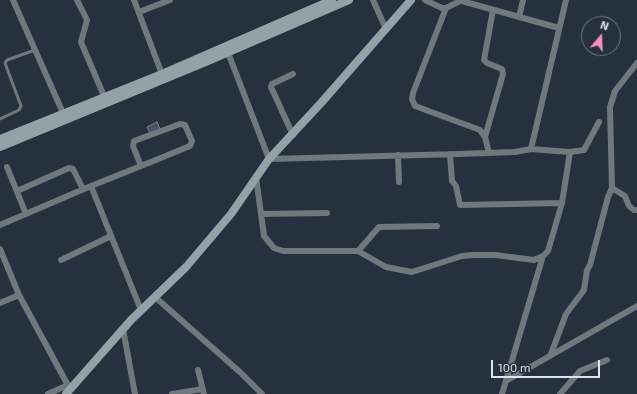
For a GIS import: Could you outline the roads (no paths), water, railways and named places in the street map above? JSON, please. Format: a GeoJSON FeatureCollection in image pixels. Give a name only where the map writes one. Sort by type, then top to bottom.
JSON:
{"type":"FeatureCollection","features":[{"type":"Feature","properties":{"kind":"main road"},"geometry":{"type":"LineString","coordinates":[[227,49],[320,2],[332,0]]}},
{"type":"Feature","properties":{"kind":"main road"},"geometry":{"type":"LineString","coordinates":[[0,148],[227,49],[349,0]]}},
{"type":"Feature","properties":{"kind":"main road"},"geometry":{"type":"LineString","coordinates":[[68,389],[141,310],[186,267],[231,214],[269,159],[411,0]]}},
{"type":"Feature","properties":{"kind":"main road"},"geometry":{"type":"LineString","coordinates":[[0,139],[104,96],[163,77]]}},
{"type":"Feature","properties":{"kind":"street"},"geometry":{"type":"LineString","coordinates":[[13,0],[63,113]]}},
{"type":"Feature","properties":{"kind":"street"},"geometry":{"type":"LineString","coordinates":[[77,0],[87,22],[81,42],[104,96]]}},
{"type":"Feature","properties":{"kind":"street"},"geometry":{"type":"LineString","coordinates":[[134,0],[163,77]]}},
{"type":"Feature","properties":{"kind":"street"},"geometry":{"type":"LineString","coordinates":[[139,12],[170,0]]}},
{"type":"Feature","properties":{"kind":"street"},"geometry":{"type":"LineString","coordinates":[[373,0],[386,29]]}},
{"type":"Feature","properties":{"kind":"street"},"geometry":{"type":"LineString","coordinates":[[425,0],[442,8],[446,8],[462,0],[559,28]]}},
{"type":"Feature","properties":{"kind":"street"},"geometry":{"type":"LineString","coordinates":[[519,17],[523,0]]}},
{"type":"Feature","properties":{"kind":"street"},"geometry":{"type":"LineString","coordinates":[[531,149],[566,0]]}},
{"type":"Feature","properties":{"kind":"street"},"geometry":{"type":"LineString","coordinates":[[446,8],[412,99],[415,106],[480,130],[486,137]]}},
{"type":"Feature","properties":{"kind":"street"},"geometry":{"type":"LineString","coordinates":[[489,153],[486,137],[503,74],[502,69],[486,63],[484,60],[493,10]]}},
{"type":"Feature","properties":{"kind":"street"},"geometry":{"type":"LineString","coordinates":[[227,49],[269,159],[489,153],[515,152],[531,149],[570,152],[584,150],[599,122]]}},
{"type":"Feature","properties":{"kind":"street"},"geometry":{"type":"LineString","coordinates":[[551,354],[566,314],[584,290],[587,270],[590,265],[608,197],[612,188],[610,107],[615,91],[637,63]]}},
{"type":"Feature","properties":{"kind":"street"},"geometry":{"type":"LineString","coordinates":[[292,135],[270,87],[272,84],[293,74]]}},
{"type":"Feature","properties":{"kind":"street"},"geometry":{"type":"LineString","coordinates":[[0,225],[90,186],[141,166],[190,146],[192,141],[185,125],[180,124],[134,141],[133,146],[141,166]]}},
{"type":"Feature","properties":{"kind":"street"},"geometry":{"type":"LineString","coordinates":[[256,178],[264,236],[271,245],[278,250],[358,251],[386,267],[412,272],[462,256],[494,255],[534,260],[543,256],[548,251],[562,203],[570,152]]}},
{"type":"Feature","properties":{"kind":"street"},"geometry":{"type":"LineString","coordinates":[[450,154],[452,181],[456,186],[460,205],[562,203]]}},
{"type":"Feature","properties":{"kind":"street"},"geometry":{"type":"LineString","coordinates":[[398,155],[399,182]]}},
{"type":"Feature","properties":{"kind":"street"},"geometry":{"type":"LineString","coordinates":[[7,167],[26,214]]}},
{"type":"Feature","properties":{"kind":"street"},"geometry":{"type":"LineString","coordinates":[[17,191],[69,168],[73,169],[83,189]]}},
{"type":"Feature","properties":{"kind":"street"},"geometry":{"type":"LineString","coordinates":[[90,186],[141,310]]}},
{"type":"Feature","properties":{"kind":"street"},"geometry":{"type":"LineString","coordinates":[[612,188],[625,196],[629,206],[634,210],[637,210]]}},
{"type":"Feature","properties":{"kind":"street"},"geometry":{"type":"LineString","coordinates":[[261,214],[327,213]]}},
{"type":"Feature","properties":{"kind":"street"},"geometry":{"type":"LineString","coordinates":[[358,251],[379,228],[437,226]]}},
{"type":"Feature","properties":{"kind":"street"},"geometry":{"type":"LineString","coordinates":[[61,260],[111,236]]}},
{"type":"Feature","properties":{"kind":"street"},"geometry":{"type":"LineString","coordinates":[[0,249],[19,294],[68,389],[48,394]]}},
{"type":"Feature","properties":{"kind":"street"},"geometry":{"type":"LineString","coordinates":[[502,394],[543,256]]}},
{"type":"Feature","properties":{"kind":"street"},"geometry":{"type":"LineString","coordinates":[[0,303],[19,294]]}},
{"type":"Feature","properties":{"kind":"street"},"geometry":{"type":"LineString","coordinates":[[155,297],[236,368],[262,394]]}},
{"type":"Feature","properties":{"kind":"street"},"geometry":{"type":"LineString","coordinates":[[506,381],[637,306]]}},
{"type":"Feature","properties":{"kind":"street"},"geometry":{"type":"LineString","coordinates":[[123,329],[135,394]]}},
{"type":"Feature","properties":{"kind":"street"},"geometry":{"type":"LineString","coordinates":[[560,394],[580,371],[607,360]]}},
{"type":"Feature","properties":{"kind":"street"},"geometry":{"type":"LineString","coordinates":[[172,394],[203,391],[198,370]]}},
{"type":"Feature","properties":{"kind":"lane"},"geometry":{"type":"LineString","coordinates":[[0,119],[20,110],[21,106],[5,63],[7,60],[35,50]]}}]}
